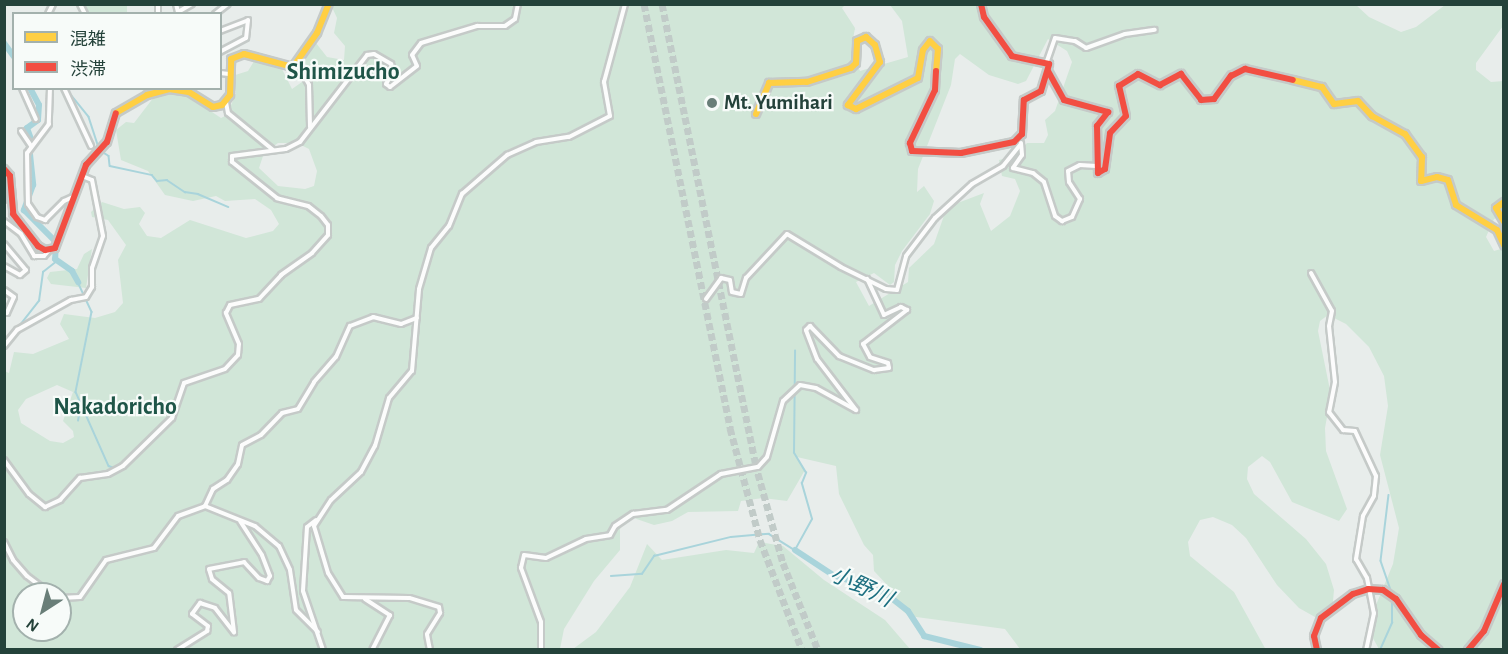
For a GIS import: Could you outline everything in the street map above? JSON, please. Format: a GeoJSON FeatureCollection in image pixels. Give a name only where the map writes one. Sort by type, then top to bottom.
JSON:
{"type":"FeatureCollection","features":[{"type":"Feature","properties":{"kind":"street"},"geometry":{"type":"LineString","coordinates":[[178,12],[192,4]]}},
{"type":"Feature","properties":{"kind":"street"},"geometry":{"type":"LineString","coordinates":[[273,151],[228,114],[226,102],[230,95],[231,59],[235,56],[270,59],[286,68],[297,63],[317,33],[329,4]]}},
{"type":"Feature","properties":{"kind":"street"},"geometry":{"type":"LineString","coordinates":[[4,460],[37,502],[45,507],[54,503],[84,476],[112,473],[164,429],[172,418],[184,383],[234,362],[239,344],[227,309],[259,299],[281,274],[320,247],[329,231],[321,216],[308,207],[277,198],[231,159],[239,154],[273,151],[300,142],[367,55],[374,54],[391,64],[393,72],[387,84],[390,87],[417,66],[412,55],[421,43],[477,26],[505,26],[514,19],[518,4]]}},
{"type":"Feature","properties":{"kind":"street"},"geometry":{"type":"LineString","coordinates":[[323,650],[303,591],[307,528],[368,460],[389,398],[414,363],[413,339],[418,317],[419,289],[431,248],[449,226],[462,194],[507,155],[536,142],[569,137],[610,116],[604,82],[625,4]]}},
{"type":"Feature","properties":{"kind":"street"},"geometry":{"type":"LineString","coordinates":[[981,4],[984,17],[1012,56],[1047,61]]}},
{"type":"Feature","properties":{"kind":"street"},"geometry":{"type":"LineString","coordinates":[[222,30],[248,20],[246,38],[222,51]]}},
{"type":"Feature","properties":{"kind":"street"},"geometry":{"type":"LineString","coordinates":[[1096,166],[1080,165],[1068,171],[1069,182],[1080,199],[1072,217],[1062,221],[1055,216],[1044,182],[1033,173],[1013,168],[1022,155],[1020,141],[1024,100],[1041,91],[1048,71],[1047,61],[1055,38],[1075,41],[1086,48],[1125,34],[1155,30]]}},
{"type":"Feature","properties":{"kind":"street"},"geometry":{"type":"LineString","coordinates":[[756,114],[769,83],[807,82],[851,68],[856,63],[857,41],[866,37],[875,45],[880,62],[848,105],[856,109],[864,107],[918,78],[923,50],[930,41],[938,49],[935,90],[910,142],[912,151],[961,153],[1020,141]]}},
{"type":"Feature","properties":{"kind":"street"},"geometry":{"type":"LineString","coordinates":[[297,63],[309,85],[310,128]]}},
{"type":"Feature","properties":{"kind":"street"},"geometry":{"type":"LineString","coordinates":[[1048,71],[1067,102],[1096,106],[1108,112],[1097,126],[1100,152],[1096,166],[1098,173],[1103,171],[1110,133],[1126,116],[1119,86],[1127,78],[1142,73],[1160,85],[1175,74],[1181,74],[1198,97],[1210,100],[1235,73],[1245,69],[1259,70],[1298,84],[1322,87],[1334,104],[1358,101],[1372,116],[1399,129],[1422,157],[1421,181],[1437,177],[1448,180],[1456,205],[1497,230],[1503,245]]}},
{"type":"Feature","properties":{"kind":"street"},"geometry":{"type":"LineString","coordinates":[[222,73],[229,74]]}},
{"type":"Feature","properties":{"kind":"street"},"geometry":{"type":"LineString","coordinates":[[23,90],[36,119]]}},
{"type":"Feature","properties":{"kind":"street"},"geometry":{"type":"LineString","coordinates":[[50,90],[49,124],[27,153],[28,204],[37,217],[45,220],[63,201],[75,196]]}},
{"type":"Feature","properties":{"kind":"street"},"geometry":{"type":"LineString","coordinates":[[64,90],[91,146]]}},
{"type":"Feature","properties":{"kind":"street"},"geometry":{"type":"LineString","coordinates":[[4,221],[21,234],[34,256],[44,256],[55,247],[89,159],[110,137],[112,117],[147,95],[174,90]]}},
{"type":"Feature","properties":{"kind":"street"},"geometry":{"type":"LineString","coordinates":[[181,90],[213,107],[226,102]]}},
{"type":"Feature","properties":{"kind":"street"},"geometry":{"type":"LineString","coordinates":[[21,131],[31,146]]}},
{"type":"Feature","properties":{"kind":"street"},"geometry":{"type":"LineString","coordinates":[[706,299],[721,278],[730,280],[732,292],[741,294],[746,278],[787,234],[886,289],[897,290],[906,256],[935,218],[972,184],[1002,166],[1020,141]]}},
{"type":"Feature","properties":{"kind":"street"},"geometry":{"type":"LineString","coordinates":[[4,170],[10,176],[13,214],[38,246],[55,247]]}},
{"type":"Feature","properties":{"kind":"street"},"geometry":{"type":"LineString","coordinates":[[4,346],[17,330],[71,300],[86,297],[92,287],[92,268],[103,236],[92,180],[82,176]]}},
{"type":"Feature","properties":{"kind":"street"},"geometry":{"type":"LineString","coordinates":[[4,186],[4,200]]}},
{"type":"Feature","properties":{"kind":"street"},"geometry":{"type":"LineString","coordinates":[[1503,202],[1496,208],[1503,222]]}},
{"type":"Feature","properties":{"kind":"street"},"geometry":{"type":"LineString","coordinates":[[4,244],[26,270],[20,275],[4,266]]}},
{"type":"Feature","properties":{"kind":"street"},"geometry":{"type":"LineString","coordinates":[[1311,273],[1332,311],[1329,326],[1335,382],[1329,412],[1343,430],[1355,431],[1376,476],[1374,496],[1364,516],[1356,559],[1367,578],[1374,613],[1366,650]]}},
{"type":"Feature","properties":{"kind":"street"},"geometry":{"type":"LineString","coordinates":[[541,650],[541,622],[520,568],[524,555],[546,558],[586,539],[610,536],[615,526],[633,514],[667,510],[722,474],[758,467],[767,457],[783,401],[800,385],[816,388],[856,410],[817,359],[806,330],[810,326],[839,356],[874,370],[890,368],[888,363],[870,357],[864,344],[908,310],[901,307],[884,315],[866,278]]}},
{"type":"Feature","properties":{"kind":"street"},"geometry":{"type":"LineString","coordinates":[[4,290],[14,297],[7,313],[4,311]]}},
{"type":"Feature","properties":{"kind":"street"},"geometry":{"type":"LineString","coordinates":[[205,506],[213,489],[227,480],[238,464],[242,444],[261,435],[282,413],[298,409],[314,382],[336,357],[343,335],[355,322],[374,317],[401,324],[418,317]]}},
{"type":"Feature","properties":{"kind":"street"},"geometry":{"type":"LineString","coordinates":[[72,597],[80,597],[106,560],[154,548],[178,516],[205,506],[255,526],[279,546],[290,570],[296,610],[318,632]]}},
{"type":"Feature","properties":{"kind":"street"},"geometry":{"type":"LineString","coordinates":[[177,650],[207,631],[208,626],[192,614],[200,603],[215,608],[234,632],[229,593],[210,575],[211,568],[233,567],[244,562],[264,581],[270,576],[262,555],[239,520]]}},
{"type":"Feature","properties":{"kind":"street"},"geometry":{"type":"LineString","coordinates":[[316,520],[314,536],[328,573],[343,597],[409,598],[440,608],[440,613],[427,634],[430,650]]}},
{"type":"Feature","properties":{"kind":"street"},"geometry":{"type":"LineString","coordinates":[[4,542],[27,576],[35,582]]}},
{"type":"Feature","properties":{"kind":"street"},"geometry":{"type":"LineString","coordinates":[[1468,650],[1484,631],[1503,584]]}},
{"type":"Feature","properties":{"kind":"street"},"geometry":{"type":"LineString","coordinates":[[1317,650],[1314,636],[1321,618],[1353,594],[1368,589],[1392,596],[1420,635],[1438,650]]}},
{"type":"Feature","properties":{"kind":"street"},"geometry":{"type":"LineString","coordinates":[[364,598],[390,615],[372,650]]}},
{"type":"Feature","properties":{"kind":"green space"},"geometry":{"type":"Polygon","coordinates":[[[83,5],[127,5],[127,12],[83,12],[83,5]]]}},
{"type":"Feature","properties":{"kind":"green space"},"geometry":{"type":"Polygon","coordinates":[[[331,5],[845,5],[842,8],[855,28],[851,50],[860,71],[908,57],[902,21],[890,5],[1356,5],[1369,17],[1401,32],[1416,27],[1445,5],[1503,5],[1503,26],[1476,63],[1476,70],[1491,82],[1504,81],[1503,215],[1494,219],[1486,237],[1494,251],[1504,248],[1503,649],[1379,649],[1370,633],[1371,617],[1393,564],[1399,528],[1380,455],[1388,406],[1384,376],[1369,347],[1346,324],[1328,315],[1320,321],[1318,331],[1331,395],[1325,428],[1326,451],[1347,509],[1339,521],[1292,502],[1270,462],[1262,456],[1248,467],[1247,479],[1254,494],[1306,539],[1326,564],[1334,590],[1332,612],[1325,618],[1315,617],[1299,608],[1277,585],[1246,538],[1232,525],[1213,517],[1200,520],[1188,542],[1190,556],[1234,592],[1266,650],[1020,649],[1005,629],[909,616],[884,596],[889,587],[874,571],[873,555],[864,545],[839,494],[836,466],[797,457],[805,470],[787,501],[763,498],[741,501],[738,511],[688,512],[672,521],[654,525],[628,516],[620,529],[620,550],[594,581],[564,629],[560,649],[5,649],[4,371],[9,373],[14,352],[33,354],[69,339],[60,324],[64,314],[95,318],[115,312],[123,303],[118,260],[126,245],[108,220],[92,217],[91,212],[102,202],[124,209],[140,207],[145,213],[139,224],[147,236],[161,238],[190,220],[246,238],[273,231],[279,224],[271,210],[255,199],[225,201],[216,196],[193,201],[165,195],[148,171],[121,160],[116,130],[126,122],[134,123],[157,93],[163,90],[197,90],[209,110],[221,118],[227,115],[236,93],[232,76],[248,71],[256,58],[280,65],[292,89],[302,82],[306,70],[302,60],[316,43],[327,57],[344,60],[345,46],[334,33],[337,18],[331,5]],[[1048,39],[1026,81],[1018,84],[989,75],[960,54],[955,59],[951,85],[918,169],[917,192],[924,186],[934,201],[930,214],[902,251],[895,265],[894,282],[890,285],[874,273],[856,282],[869,306],[908,282],[909,268],[934,244],[947,207],[984,193],[980,204],[991,231],[1010,216],[1020,191],[1015,179],[1002,176],[999,160],[1015,156],[1027,143],[1044,143],[1048,135],[1045,120],[1055,111],[1072,62],[1067,51],[1048,39]],[[278,143],[264,153],[259,168],[278,186],[305,189],[314,186],[317,171],[309,149],[297,143],[278,143]],[[57,385],[26,399],[18,410],[21,423],[50,441],[63,443],[74,437],[73,431],[63,421],[73,392],[57,385]]]}},
{"type":"Feature","properties":{"kind":"green space"},"geometry":{"type":"Polygon","coordinates":[[[92,249],[86,288],[51,284],[47,278],[50,272],[77,269],[84,254],[92,249]]]}},
{"type":"Feature","properties":{"kind":"green space"},"geometry":{"type":"Polygon","coordinates":[[[759,542],[783,546],[824,580],[885,620],[910,649],[573,649],[596,632],[630,587],[647,544],[662,560],[726,550],[754,553],[759,542]]]}},
{"type":"Feature","properties":{"kind":"waterway"},"geometry":{"type":"LineString","coordinates":[[4,43],[12,54]]}},
{"type":"Feature","properties":{"kind":"waterway"},"geometry":{"type":"LineString","coordinates":[[31,90],[39,105],[38,120],[27,128],[31,139]]}},
{"type":"Feature","properties":{"kind":"waterway"},"geometry":{"type":"LineString","coordinates":[[68,91],[89,117],[99,147]]}},
{"type":"Feature","properties":{"kind":"waterway"},"geometry":{"type":"LineString","coordinates":[[101,151],[109,156],[110,166],[152,175],[157,181],[167,180],[185,192],[198,194],[228,207]]}},
{"type":"Feature","properties":{"kind":"waterway"},"geometry":{"type":"LineString","coordinates":[[30,154],[33,185],[24,210],[56,242],[55,259],[72,271],[78,282]]}},
{"type":"Feature","properties":{"kind":"waterway"},"geometry":{"type":"LineString","coordinates":[[17,329],[39,301],[43,272],[57,261]]}},
{"type":"Feature","properties":{"kind":"waterway"},"geometry":{"type":"LineString","coordinates":[[78,282],[92,312],[76,392],[109,466],[114,468]]}},
{"type":"Feature","properties":{"kind":"waterway","name":"小野川"},"geometry":{"type":"LineString","coordinates":[[611,576],[642,574],[654,556],[731,537],[769,534],[795,550],[812,519],[802,483],[806,473],[794,453],[795,351]]}},
{"type":"Feature","properties":{"kind":"waterway"},"geometry":{"type":"LineString","coordinates":[[78,421],[80,410]]}},
{"type":"Feature","properties":{"kind":"waterway"},"geometry":{"type":"LineString","coordinates":[[1389,495],[1381,561],[1392,593]]}},
{"type":"Feature","properties":{"kind":"waterway","name":"小野川"},"geometry":{"type":"LineString","coordinates":[[795,550],[833,575],[885,593],[908,611],[924,636],[980,650]]}},
{"type":"Feature","properties":{"kind":"waterway"},"geometry":{"type":"LineString","coordinates":[[1380,650],[1392,623],[1392,598]]}},
{"type":"Feature","properties":{"kind":"tunnel"},"geometry":{"type":"LineString","coordinates":[[644,4],[730,428],[760,540],[802,650]]}},
{"type":"Feature","properties":{"kind":"tunnel"},"geometry":{"type":"LineString","coordinates":[[662,4],[755,463],[783,563],[818,650]]}},
{"type":"Feature","properties":{"kind":"traffic: slow"},"geometry":{"type":"LineString","coordinates":[[176,90],[189,92],[213,107],[222,105],[230,95],[231,59],[244,54],[293,67],[317,33],[329,4]]}},
{"type":"Feature","properties":{"kind":"traffic: slow"},"geometry":{"type":"LineString","coordinates":[[756,114],[769,83],[807,82],[851,68],[856,63],[857,41],[866,37],[875,45],[880,62],[848,105],[856,109],[918,78],[923,50],[930,41],[938,49],[936,71]]}},
{"type":"Feature","properties":{"kind":"traffic: slow"},"geometry":{"type":"LineString","coordinates":[[1293,80],[1322,87],[1334,104],[1358,101],[1372,116],[1405,134],[1422,157],[1421,181],[1437,177],[1448,180],[1456,205],[1497,230],[1504,245]]}},
{"type":"Feature","properties":{"kind":"traffic: slow"},"geometry":{"type":"LineString","coordinates":[[116,113],[147,95],[165,90]]}},
{"type":"Feature","properties":{"kind":"traffic: slow"},"geometry":{"type":"LineString","coordinates":[[1504,202],[1496,208],[1504,222]]}},
{"type":"Feature","properties":{"kind":"traffic: jam"},"geometry":{"type":"LineString","coordinates":[[936,71],[935,90],[910,143],[912,151],[961,153],[1014,142],[1022,134],[1024,100],[1041,91],[1049,64],[1012,56],[984,17],[981,4]]}},
{"type":"Feature","properties":{"kind":"traffic: jam"},"geometry":{"type":"LineString","coordinates":[[1048,71],[1064,100],[1108,112],[1097,126],[1098,173],[1105,169],[1110,133],[1126,116],[1119,86],[1138,74],[1160,85],[1181,74],[1201,100],[1214,99],[1231,76],[1245,69],[1293,80]]}},
{"type":"Feature","properties":{"kind":"traffic: jam"},"geometry":{"type":"LineString","coordinates":[[4,169],[10,176],[13,214],[38,246],[45,250],[55,248],[86,165],[107,142],[116,113]]}},
{"type":"Feature","properties":{"kind":"traffic: jam"},"geometry":{"type":"LineString","coordinates":[[1468,650],[1484,631],[1504,584]]}},
{"type":"Feature","properties":{"kind":"traffic: jam"},"geometry":{"type":"LineString","coordinates":[[1317,650],[1314,636],[1321,618],[1353,594],[1368,589],[1383,590],[1396,599],[1421,635],[1438,650]]}},
{"type":"Feature","properties":{"kind":"place","name":"Mt. Yumihari"},"geometry":{"type":"Point","coordinates":[712,103]}},
{"type":"Feature","properties":{"kind":"district","name":"Shimizucho"},"geometry":{"type":"Point","coordinates":[343,73]}},
{"type":"Feature","properties":{"kind":"district","name":"Nakadoricho"},"geometry":{"type":"Point","coordinates":[115,408]}}]}
